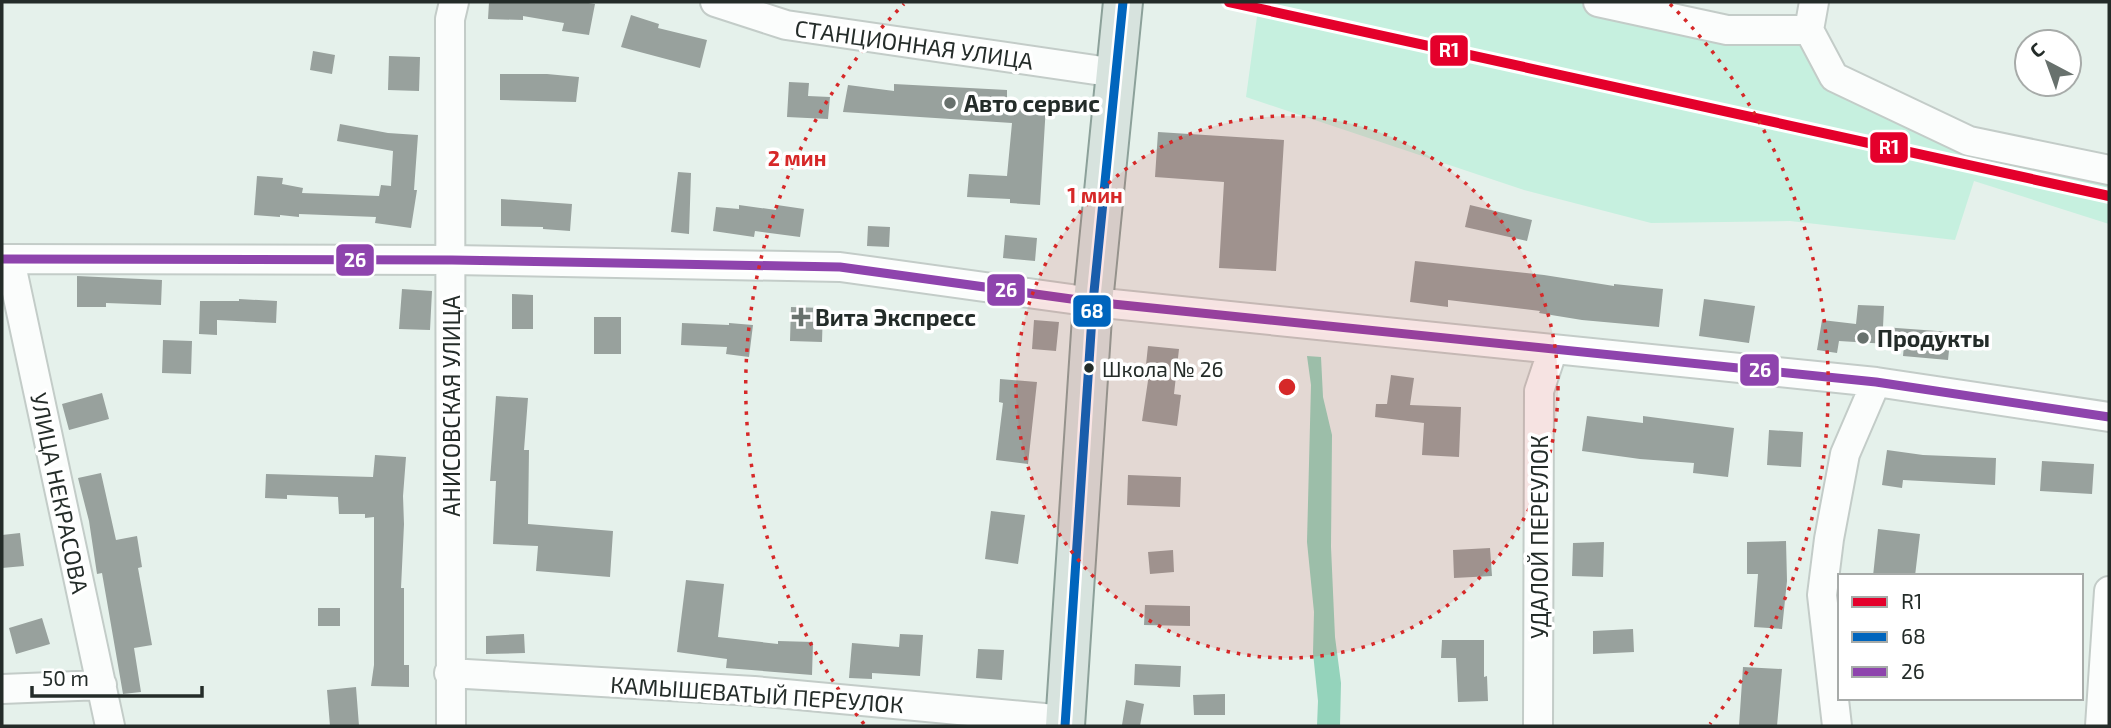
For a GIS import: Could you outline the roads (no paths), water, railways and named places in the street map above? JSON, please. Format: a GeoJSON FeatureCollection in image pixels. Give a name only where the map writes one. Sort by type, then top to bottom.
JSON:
{"type":"FeatureCollection","features":[{"type":"Feature","properties":{"kind":"main road"},"geometry":{"type":"LineString","coordinates":[[1065,723],[1093,302],[1123,2]]}},
{"type":"Feature","properties":{"kind":"street","name":"АНИСОВСКАЯ УЛИЦА"},"geometry":{"type":"LineString","coordinates":[[450,726],[450,19],[454,2]]}},
{"type":"Feature","properties":{"kind":"street","name":"СТАНЦИОННАЯ УЛИЦА"},"geometry":{"type":"LineString","coordinates":[[715,2],[786,25],[1116,73]]}},
{"type":"Feature","properties":{"kind":"street"},"geometry":{"type":"LineString","coordinates":[[1598,2],[1727,30],[1809,30]]}},
{"type":"Feature","properties":{"kind":"street"},"geometry":{"type":"LineString","coordinates":[[1814,2],[1809,30],[1834,77],[1969,141],[2109,170]]}},
{"type":"Feature","properties":{"kind":"street"},"geometry":{"type":"LineString","coordinates":[[6,259],[452,260],[840,267],[1093,302],[1876,382],[2109,417]]}},
{"type":"Feature","properties":{"kind":"street","name":"УЛИЦА НЕКРАСОВА"},"geometry":{"type":"LineString","coordinates":[[6,259],[110,726]]}},
{"type":"Feature","properties":{"kind":"street","name":"УДАЛОЙ ПЕРЕУЛОК"},"geometry":{"type":"LineString","coordinates":[[1538,726],[1539,391],[1553,349]]}},
{"type":"Feature","properties":{"kind":"street"},"geometry":{"type":"LineString","coordinates":[[1836,726],[1822,595],[1829,539],[1845,454],[1876,382]]}},
{"type":"Feature","properties":{"kind":"street"},"geometry":{"type":"LineString","coordinates":[[2100,726],[2109,591]]}},
{"type":"Feature","properties":{"kind":"street","name":"КАМЫШЕВАТЫЙ ПЕРЕУЛОК"},"geometry":{"type":"LineString","coordinates":[[449,673],[754,691],[1065,723]]}},
{"type":"Feature","properties":{"kind":"street"},"geometry":{"type":"LineString","coordinates":[[2,689],[102,685]]}},
{"type":"Feature","properties":{"kind":"place","name":"Авто сервис"},"geometry":{"type":"Point","coordinates":[950,103]}},
{"type":"Feature","properties":{"kind":"place","name":"Вита Экспресс"},"geometry":{"type":"Point","coordinates":[801,317]}},
{"type":"Feature","properties":{"kind":"place","name":"Продукты"},"geometry":{"type":"Point","coordinates":[1863,338]}},
{"type":"Feature","properties":{"kind":"place","name":"Школа № 26"},"geometry":{"type":"Point","coordinates":[1089,368]}}]}
